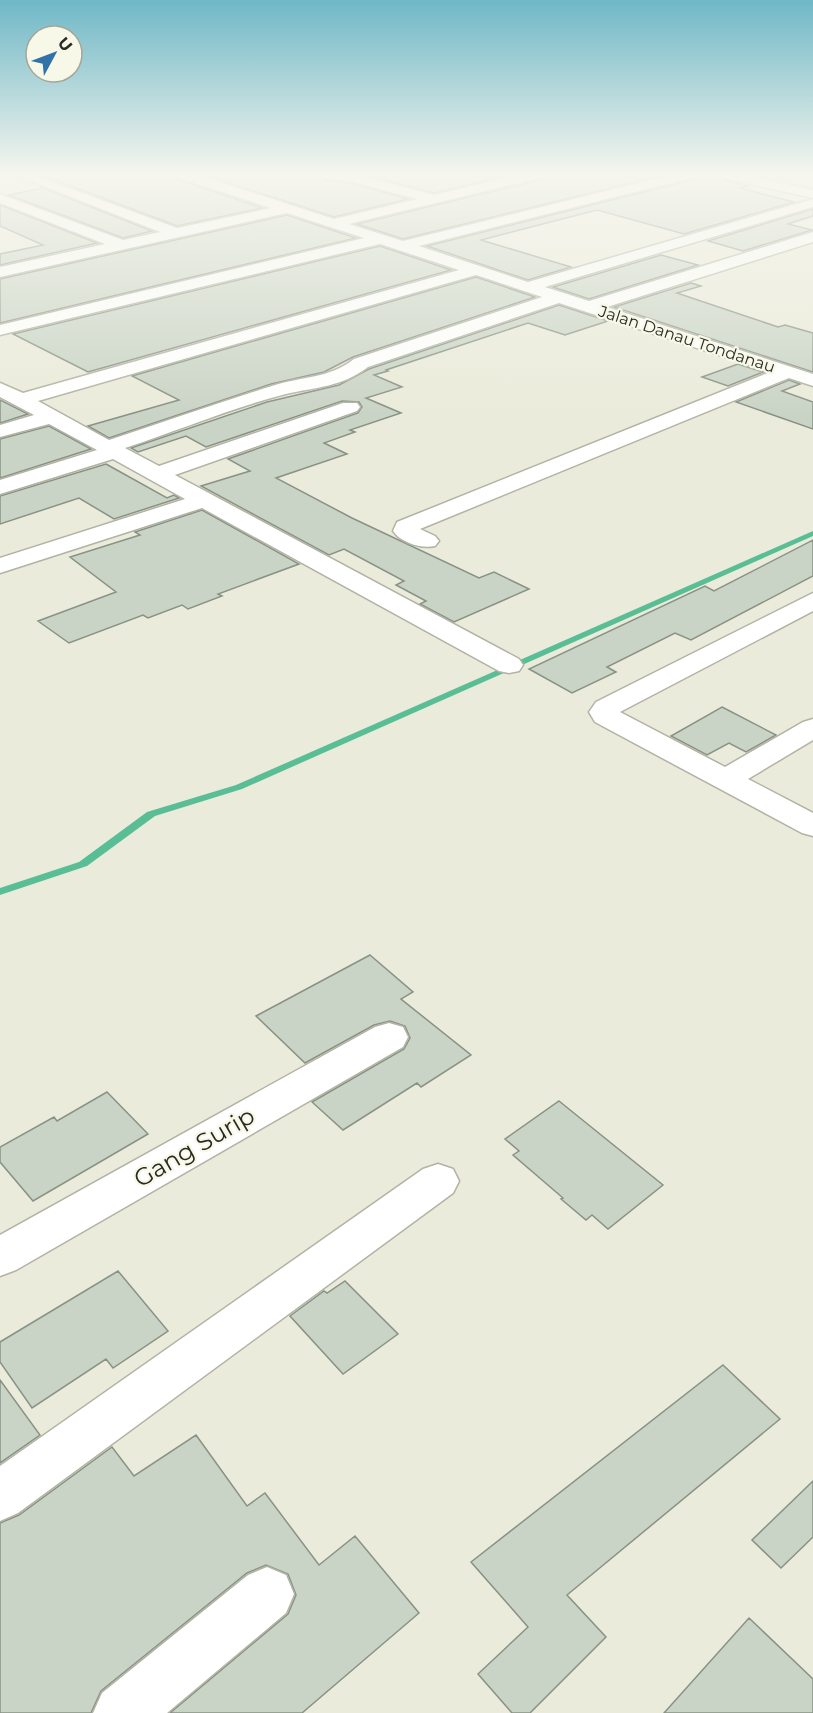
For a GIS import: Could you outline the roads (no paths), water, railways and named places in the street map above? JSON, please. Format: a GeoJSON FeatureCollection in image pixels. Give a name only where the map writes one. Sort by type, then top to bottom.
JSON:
{"type":"FeatureCollection","features":[{"type":"Feature","properties":{"kind":"street"},"geometry":{"type":"LineString","coordinates":[[0,272],[79,255]]}},
{"type":"Feature","properties":{"kind":"street"},"geometry":{"type":"LineString","coordinates":[[0,330],[314,255]]}},
{"type":"Feature","properties":{"kind":"street","name":"Jalan Danau Tondanau"},"geometry":{"type":"LineString","coordinates":[[430,255],[589,307],[789,365],[813,380]]}},
{"type":"Feature","properties":{"kind":"street"},"geometry":{"type":"LineString","coordinates":[[528,287],[637,255]]}},
{"type":"Feature","properties":{"kind":"street"},"geometry":{"type":"LineString","coordinates":[[589,307],[756,255]]}},
{"type":"Feature","properties":{"kind":"street"},"geometry":{"type":"LineString","coordinates":[[21,400],[476,270]]}},
{"type":"Feature","properties":{"kind":"street"},"geometry":{"type":"LineString","coordinates":[[216,278],[237,290],[269,282]]}},
{"type":"Feature","properties":{"kind":"street"},"geometry":{"type":"LineString","coordinates":[[0,487],[282,389],[329,381],[346,374],[361,363],[559,297]]}},
{"type":"Feature","properties":{"kind":"street"},"geometry":{"type":"LineString","coordinates":[[427,541],[405,531],[405,527],[789,365]]}},
{"type":"Feature","properties":{"kind":"street"},"geometry":{"type":"LineString","coordinates":[[0,389],[509,664]]}},
{"type":"Feature","properties":{"kind":"street"},"geometry":{"type":"LineString","coordinates":[[157,474],[350,407]]}},
{"type":"Feature","properties":{"kind":"street"},"geometry":{"type":"LineString","coordinates":[[0,431],[51,417]]}},
{"type":"Feature","properties":{"kind":"street"},"geometry":{"type":"LineString","coordinates":[[0,566],[204,500]]}},
{"type":"Feature","properties":{"kind":"street"},"geometry":{"type":"LineString","coordinates":[[813,601],[606,708],[603,712],[605,716],[813,825]]}},
{"type":"Feature","properties":{"kind":"street"},"geometry":{"type":"LineString","coordinates":[[725,780],[813,728]]}},
{"type":"Feature","properties":{"kind":"street","name":"Gang Surip"},"geometry":{"type":"LineString","coordinates":[[0,1257],[389,1037]]}},
{"type":"Feature","properties":{"kind":"street"},"geometry":{"type":"LineString","coordinates":[[0,1496],[438,1181]]}},
{"type":"Feature","properties":{"kind":"street"},"geometry":{"type":"LineString","coordinates":[[122,1713],[267,1594]]}},
{"type":"Feature","properties":{"kind":"waterway"},"geometry":{"type":"LineString","coordinates":[[0,892],[83,864],[151,814],[239,787],[813,533]]}}]}
